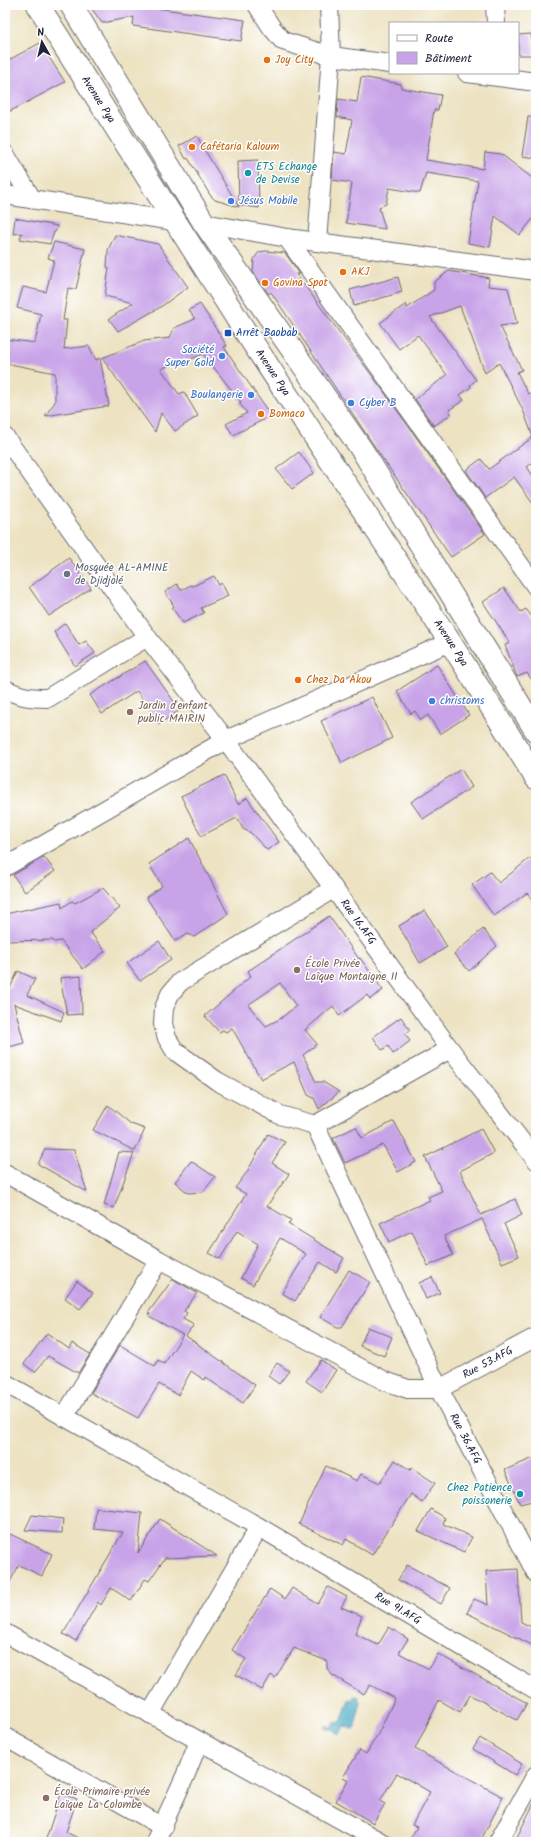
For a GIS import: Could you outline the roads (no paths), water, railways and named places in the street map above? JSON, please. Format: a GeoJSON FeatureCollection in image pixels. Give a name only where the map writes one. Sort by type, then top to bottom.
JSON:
{"type":"FeatureCollection","features":[{"type":"Feature","properties":{"kind":"main road","name":"Avenue Pya"},"geometry":{"type":"LineString","coordinates":[[38,5],[245,332],[450,642],[536,778]]}},
{"type":"Feature","properties":{"kind":"main road"},"geometry":{"type":"LineString","coordinates":[[71,5],[204,222],[362,450],[536,731]]}},
{"type":"Feature","properties":{"kind":"main road"},"geometry":{"type":"LineString","coordinates":[[174,221],[204,222]]}},
{"type":"Feature","properties":{"kind":"street"},"geometry":{"type":"LineString","coordinates":[[257,5],[272,28],[283,41],[331,56],[389,64]]}},
{"type":"Feature","properties":{"kind":"street"},"geometry":{"type":"LineString","coordinates":[[317,242],[331,56],[329,5]]}},
{"type":"Feature","properties":{"kind":"street"},"geometry":{"type":"LineString","coordinates":[[495,5],[496,22]]}},
{"type":"Feature","properties":{"kind":"street"},"geometry":{"type":"LineString","coordinates":[[482,74],[498,75],[536,82]]}},
{"type":"Feature","properties":{"kind":"street"},"geometry":{"type":"LineString","coordinates":[[5,154],[32,198]]}},
{"type":"Feature","properties":{"kind":"street"},"geometry":{"type":"LineString","coordinates":[[5,195],[174,221]]}},
{"type":"Feature","properties":{"kind":"street"},"geometry":{"type":"LineString","coordinates":[[204,222],[287,238],[536,271]]}},
{"type":"Feature","properties":{"kind":"street"},"geometry":{"type":"LineString","coordinates":[[287,238],[536,587]]}},
{"type":"Feature","properties":{"kind":"street","name":"Rue 16.AFG"},"geometry":{"type":"LineString","coordinates":[[5,437],[147,637],[226,740],[450,1049],[536,1160]]}},
{"type":"Feature","properties":{"kind":"street"},"geometry":{"type":"LineString","coordinates":[[5,675],[12,692],[33,698],[48,698],[147,637]]}},
{"type":"Feature","properties":{"kind":"street"},"geometry":{"type":"LineString","coordinates":[[5,866],[226,740],[450,642]]}},
{"type":"Feature","properties":{"kind":"street"},"geometry":{"type":"LineString","coordinates":[[333,889],[180,982],[170,994],[164,1008],[163,1024],[167,1038],[175,1051],[217,1081],[280,1115],[315,1125],[450,1049]]}},
{"type":"Feature","properties":{"kind":"street","name":"Rue 36.AFG"},"geometry":{"type":"LineString","coordinates":[[315,1125],[439,1389],[536,1573]]}},
{"type":"Feature","properties":{"kind":"street"},"geometry":{"type":"LineString","coordinates":[[5,1173],[159,1260],[385,1381],[408,1388],[439,1389]]}},
{"type":"Feature","properties":{"kind":"street"},"geometry":{"type":"LineString","coordinates":[[64,1417],[159,1260]]}},
{"type":"Feature","properties":{"kind":"street","name":"Rue 53.AFG"},"geometry":{"type":"LineString","coordinates":[[439,1389],[536,1337]]}},
{"type":"Feature","properties":{"kind":"street","name":"Rue 91.AFG"},"geometry":{"type":"LineString","coordinates":[[5,1383],[259,1527],[536,1690]]}},
{"type":"Feature","properties":{"kind":"street"},"geometry":{"type":"LineString","coordinates":[[150,1714],[259,1527]]}},
{"type":"Feature","properties":{"kind":"street"},"geometry":{"type":"LineString","coordinates":[[5,1633],[381,1842]]}},
{"type":"Feature","properties":{"kind":"street"},"geometry":{"type":"LineString","coordinates":[[5,1737],[159,1834],[199,1741]]}},
{"type":"Feature","properties":{"kind":"street"},"geometry":{"type":"LineString","coordinates":[[498,1842],[536,1775]]}},
{"type":"Feature","properties":{"kind":"water"},"geometry":{"type":"Polygon","coordinates":[[[354,1696],[359,1698],[358,1702],[361,1702],[354,1730],[345,1726],[338,1734],[332,1729],[325,1729],[326,1725],[331,1727],[334,1723],[341,1722],[349,1699],[353,1700],[354,1696]]]}},
{"type":"Feature","properties":{"kind":"place","name":"Joy City"},"geometry":{"type":"Point","coordinates":[267,60]}},
{"type":"Feature","properties":{"kind":"place","name":"Cafétaria Kaloum"},"geometry":{"type":"Point","coordinates":[192,147]}},
{"type":"Feature","properties":{"kind":"place","name":"ETS Echange de Devise"},"geometry":{"type":"Point","coordinates":[248,173]}},
{"type":"Feature","properties":{"kind":"place","name":"Jésus Mobile"},"geometry":{"type":"Point","coordinates":[231,201]}},
{"type":"Feature","properties":{"kind":"place","name":"AKJ"},"geometry":{"type":"Point","coordinates":[343,272]}},
{"type":"Feature","properties":{"kind":"place","name":"Govina Spot"},"geometry":{"type":"Point","coordinates":[265,283]}},
{"type":"Feature","properties":{"kind":"place","name":"Arrêt Baobab"},"geometry":{"type":"Point","coordinates":[228,333]}},
{"type":"Feature","properties":{"kind":"place","name":"Société Super Gold"},"geometry":{"type":"Point","coordinates":[222,356]}},
{"type":"Feature","properties":{"kind":"place","name":"Boulangerie"},"geometry":{"type":"Point","coordinates":[251,395]}},
{"type":"Feature","properties":{"kind":"place","name":"Cyber B"},"geometry":{"type":"Point","coordinates":[351,403]}},
{"type":"Feature","properties":{"kind":"place","name":"Bomaco"},"geometry":{"type":"Point","coordinates":[261,414]}},
{"type":"Feature","properties":{"kind":"place","name":"Mosquée AL-AMINE de Djidjolé"},"geometry":{"type":"Point","coordinates":[67,574]}},
{"type":"Feature","properties":{"kind":"place","name":"Chez Da Akou"},"geometry":{"type":"Point","coordinates":[298,680]}},
{"type":"Feature","properties":{"kind":"place","name":"christoms"},"geometry":{"type":"Point","coordinates":[432,701]}},
{"type":"Feature","properties":{"kind":"place","name":"Jardin d'enfant public MAIRIN"},"geometry":{"type":"Point","coordinates":[130,712]}},
{"type":"Feature","properties":{"kind":"place","name":"École Privée Laîque Montaigne II"},"geometry":{"type":"Point","coordinates":[297,970]}},
{"type":"Feature","properties":{"kind":"place","name":"Chez Patience poissonerie"},"geometry":{"type":"Point","coordinates":[520,1494]}},
{"type":"Feature","properties":{"kind":"place","name":"École Primaire privée Laïque La Colombe"},"geometry":{"type":"Point","coordinates":[46,1798]}}]}
